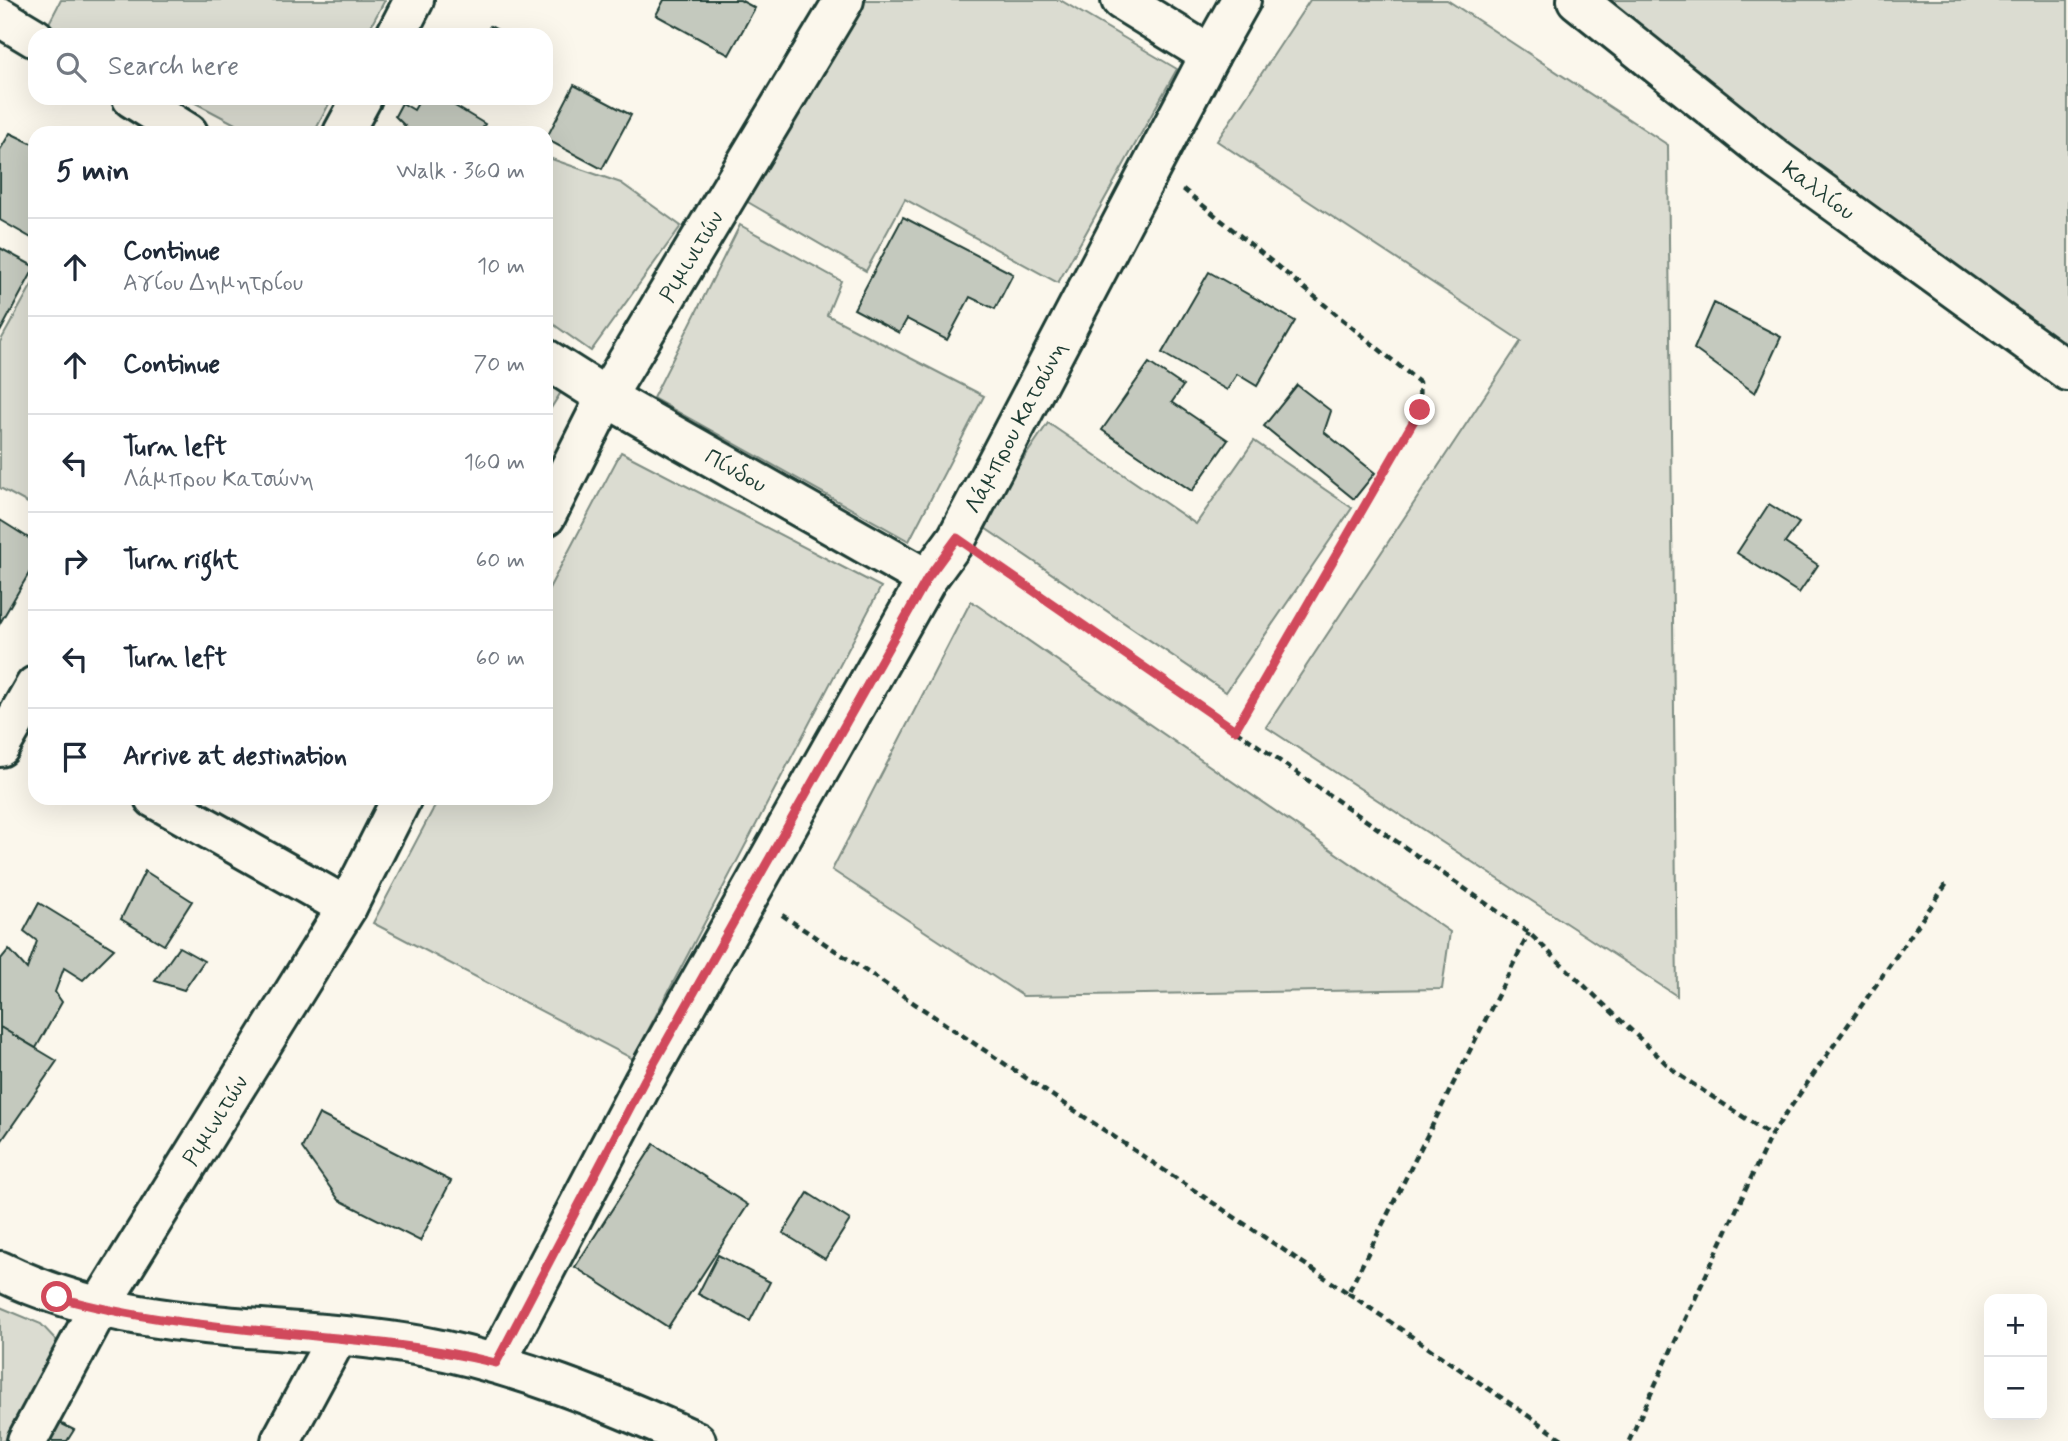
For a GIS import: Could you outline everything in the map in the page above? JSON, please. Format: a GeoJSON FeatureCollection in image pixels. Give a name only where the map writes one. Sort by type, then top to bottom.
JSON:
{"type":"FeatureCollection","features":[{"type":"Feature","properties":{"kind":"street"},"geometry":{"type":"LineString","coordinates":[[400,28],[414,0]]}},
{"type":"Feature","properties":{"kind":"street","name":"Ριμινιτών"},"geometry":{"type":"LineString","coordinates":[[553,502],[606,397],[844,0]]}},
{"type":"Feature","properties":{"kind":"street"},"geometry":{"type":"LineString","coordinates":[[1121,0],[1210,55]]}},
{"type":"Feature","properties":{"kind":"street","name":"Λάμπρου Κατσώνη"},"geometry":{"type":"LineString","coordinates":[[496,1363],[644,1081],[927,579],[957,538],[1241,0]]}},
{"type":"Feature","properties":{"kind":"street","name":"Καλλίου"},"geometry":{"type":"LineString","coordinates":[[1577,0],[1777,160],[2068,371]]}},
{"type":"Feature","properties":{"kind":"street"},"geometry":{"type":"LineString","coordinates":[[143,105],[177,126]]}},
{"type":"Feature","properties":{"kind":"street"},"geometry":{"type":"LineString","coordinates":[[347,126],[358,105]]}},
{"type":"Feature","properties":{"kind":"street","name":"Πίνδου"},"geometry":{"type":"LineString","coordinates":[[553,363],[606,397],[927,579]]}},
{"type":"Feature","properties":{"kind":"street"},"geometry":{"type":"LineString","coordinates":[[13,727],[28,699]]}},
{"type":"Feature","properties":{"kind":"street"},"geometry":{"type":"LineString","coordinates":[[166,805],[347,907]]}},
{"type":"Feature","properties":{"kind":"street","name":"Ριμινιτών"},"geometry":{"type":"LineString","coordinates":[[27,1441],[98,1309],[347,907],[398,805]]}},
{"type":"Feature","properties":{"kind":"street"},"geometry":{"type":"LineString","coordinates":[[0,1271],[57,1297],[98,1309],[207,1326],[419,1346],[496,1363],[603,1400],[696,1441]]}},
{"type":"Feature","properties":{"kind":"street"},"geometry":{"type":"LineString","coordinates":[[281,1441],[337,1337]]}},
{"type":"Feature","properties":{"kind":"path"},"geometry":{"type":"LineString","coordinates":[[1153,165],[1419,382],[1420,410],[1235,730]]}},
{"type":"Feature","properties":{"kind":"path"},"geometry":{"type":"LineString","coordinates":[[957,538],[1529,933],[1676,1073],[1771,1135]]}},
{"type":"Feature","properties":{"kind":"path"},"geometry":{"type":"LineString","coordinates":[[1629,1441],[1771,1135],[1948,882]]}},
{"type":"Feature","properties":{"kind":"path"},"geometry":{"type":"LineString","coordinates":[[750,893],[1565,1441]]}},
{"type":"Feature","properties":{"kind":"path"},"geometry":{"type":"LineString","coordinates":[[1348,1293],[1529,933]]}},
{"type":"Feature","properties":{"kind":"shaded area"},"geometry":{"type":"Polygon","coordinates":[[[61,0],[385,0],[370,28],[54,28],[48,25],[61,0]]]}},
{"type":"Feature","properties":{"kind":"shaded area"},"geometry":{"type":"Polygon","coordinates":[[[864,0],[1060,0],[1177,69],[1058,283],[905,199],[866,271],[746,201],[864,0]]]}},
{"type":"Feature","properties":{"kind":"shaded area"},"geometry":{"type":"Polygon","coordinates":[[[1310,0],[1447,0],[1668,145],[1677,996],[1266,727],[1521,341],[1217,141],[1310,0]]]}},
{"type":"Feature","properties":{"kind":"shaded area"},"geometry":{"type":"Polygon","coordinates":[[[1596,0],[2068,0],[2068,356],[1596,0]]]}},
{"type":"Feature","properties":{"kind":"shaded area"},"geometry":{"type":"Polygon","coordinates":[[[199,105],[328,105],[318,126],[239,126],[199,105]]]}},
{"type":"Feature","properties":{"kind":"shaded area"},"geometry":{"type":"Polygon","coordinates":[[[553,159],[621,183],[681,226],[591,351],[553,324],[553,159]]]}},
{"type":"Feature","properties":{"kind":"shaded area"},"geometry":{"type":"Polygon","coordinates":[[[740,225],[841,281],[827,315],[984,396],[909,541],[653,398],[740,225]]]}},
{"type":"Feature","properties":{"kind":"shaded area"},"geometry":{"type":"Polygon","coordinates":[[[28,292],[28,503],[0,488],[0,342],[28,292]]]}},
{"type":"Feature","properties":{"kind":"shaded area"},"geometry":{"type":"Polygon","coordinates":[[[553,383],[563,389],[553,405],[553,383]]]}},
{"type":"Feature","properties":{"kind":"shaded area"},"geometry":{"type":"Polygon","coordinates":[[[1048,423],[1196,524],[1254,441],[1352,508],[1226,692],[979,524],[1048,423]]]}},
{"type":"Feature","properties":{"kind":"shaded area"},"geometry":{"type":"Polygon","coordinates":[[[621,452],[881,587],[633,1059],[373,923],[435,805],[553,805],[553,581],[621,452]]]}},
{"type":"Feature","properties":{"kind":"shaded area"},"geometry":{"type":"Polygon","coordinates":[[[971,601],[1450,932],[1442,989],[1023,996],[832,870],[971,601]]]}},
{"type":"Feature","properties":{"kind":"shaded area"},"geometry":{"type":"Polygon","coordinates":[[[0,1307],[41,1324],[58,1342],[5,1441],[0,1441],[0,1307]]]}},
{"type":"Feature","properties":{"kind":"building"},"geometry":{"type":"Polygon","coordinates":[[[664,0],[740,0],[755,8],[729,55],[656,15],[664,0]]]}},
{"type":"Feature","properties":{"kind":"building"},"geometry":{"type":"Polygon","coordinates":[[[574,85],[631,115],[602,169],[553,143],[553,126],[574,85]]]}},
{"type":"Feature","properties":{"kind":"building"},"geometry":{"type":"Polygon","coordinates":[[[401,105],[414,110],[417,105],[453,105],[485,124],[405,126],[395,116],[401,105]]]}},
{"type":"Feature","properties":{"kind":"building"},"geometry":{"type":"Polygon","coordinates":[[[10,133],[28,142],[28,236],[0,220],[0,150],[10,133]]]}},
{"type":"Feature","properties":{"kind":"building"},"geometry":{"type":"Polygon","coordinates":[[[903,217],[1013,274],[995,309],[970,297],[947,340],[907,319],[899,333],[854,309],[903,217]]]}},
{"type":"Feature","properties":{"kind":"building"},"geometry":{"type":"Polygon","coordinates":[[[0,248],[28,263],[28,280],[0,332],[0,248]]]}},
{"type":"Feature","properties":{"kind":"building"},"geometry":{"type":"Polygon","coordinates":[[[1209,272],[1295,321],[1257,386],[1237,374],[1227,390],[1162,353],[1209,272]]]}},
{"type":"Feature","properties":{"kind":"building"},"geometry":{"type":"Polygon","coordinates":[[[1714,303],[1781,337],[1755,393],[1694,349],[1714,303]]]}},
{"type":"Feature","properties":{"kind":"building"},"geometry":{"type":"Polygon","coordinates":[[[1149,363],[1183,386],[1172,402],[1228,440],[1192,491],[1102,430],[1149,363]]]}},
{"type":"Feature","properties":{"kind":"building"},"geometry":{"type":"Polygon","coordinates":[[[1297,385],[1331,411],[1324,432],[1375,473],[1354,499],[1264,426],[1297,385]]]}},
{"type":"Feature","properties":{"kind":"building"},"geometry":{"type":"Polygon","coordinates":[[[1769,504],[1799,523],[1785,543],[1818,565],[1799,593],[1737,553],[1769,504]]]}},
{"type":"Feature","properties":{"kind":"building"},"geometry":{"type":"Polygon","coordinates":[[[0,520],[28,538],[28,575],[0,623],[0,520]]]}},
{"type":"Feature","properties":{"kind":"building"},"geometry":{"type":"Polygon","coordinates":[[[145,871],[192,901],[164,945],[121,919],[145,871]]]}},
{"type":"Feature","properties":{"kind":"building"},"geometry":{"type":"Polygon","coordinates":[[[39,903],[114,949],[83,980],[64,968],[55,992],[62,1002],[36,1048],[0,1027],[0,960],[9,949],[27,969],[37,941],[24,931],[39,903]]]}},
{"type":"Feature","properties":{"kind":"building"},"geometry":{"type":"Polygon","coordinates":[[[179,947],[204,961],[184,990],[155,981],[179,947]]]}},
{"type":"Feature","properties":{"kind":"building"},"geometry":{"type":"Polygon","coordinates":[[[0,1027],[57,1061],[0,1143],[0,1027]]]}},
{"type":"Feature","properties":{"kind":"building"},"geometry":{"type":"Polygon","coordinates":[[[319,1114],[451,1181],[420,1241],[339,1200],[302,1148],[319,1114]]]}},
{"type":"Feature","properties":{"kind":"building"},"geometry":{"type":"Polygon","coordinates":[[[654,1144],[748,1205],[668,1327],[575,1267],[654,1144]]]}},
{"type":"Feature","properties":{"kind":"building"},"geometry":{"type":"Polygon","coordinates":[[[808,1193],[850,1220],[825,1259],[783,1233],[808,1193]]]}},
{"type":"Feature","properties":{"kind":"building"},"geometry":{"type":"Polygon","coordinates":[[[718,1255],[770,1282],[750,1321],[698,1294],[718,1255]]]}},
{"type":"Feature","properties":{"kind":"building"},"geometry":{"type":"Polygon","coordinates":[[[54,1420],[74,1430],[67,1441],[37,1441],[54,1420]]]}},
{"type":"Feature","properties":{"kind":"route"},"geometry":{"type":"LineString","coordinates":[[57,1297],[98,1309],[147,1318],[419,1346],[496,1363],[644,1081],[927,579],[957,538],[1235,730],[1420,410]]}}]}
